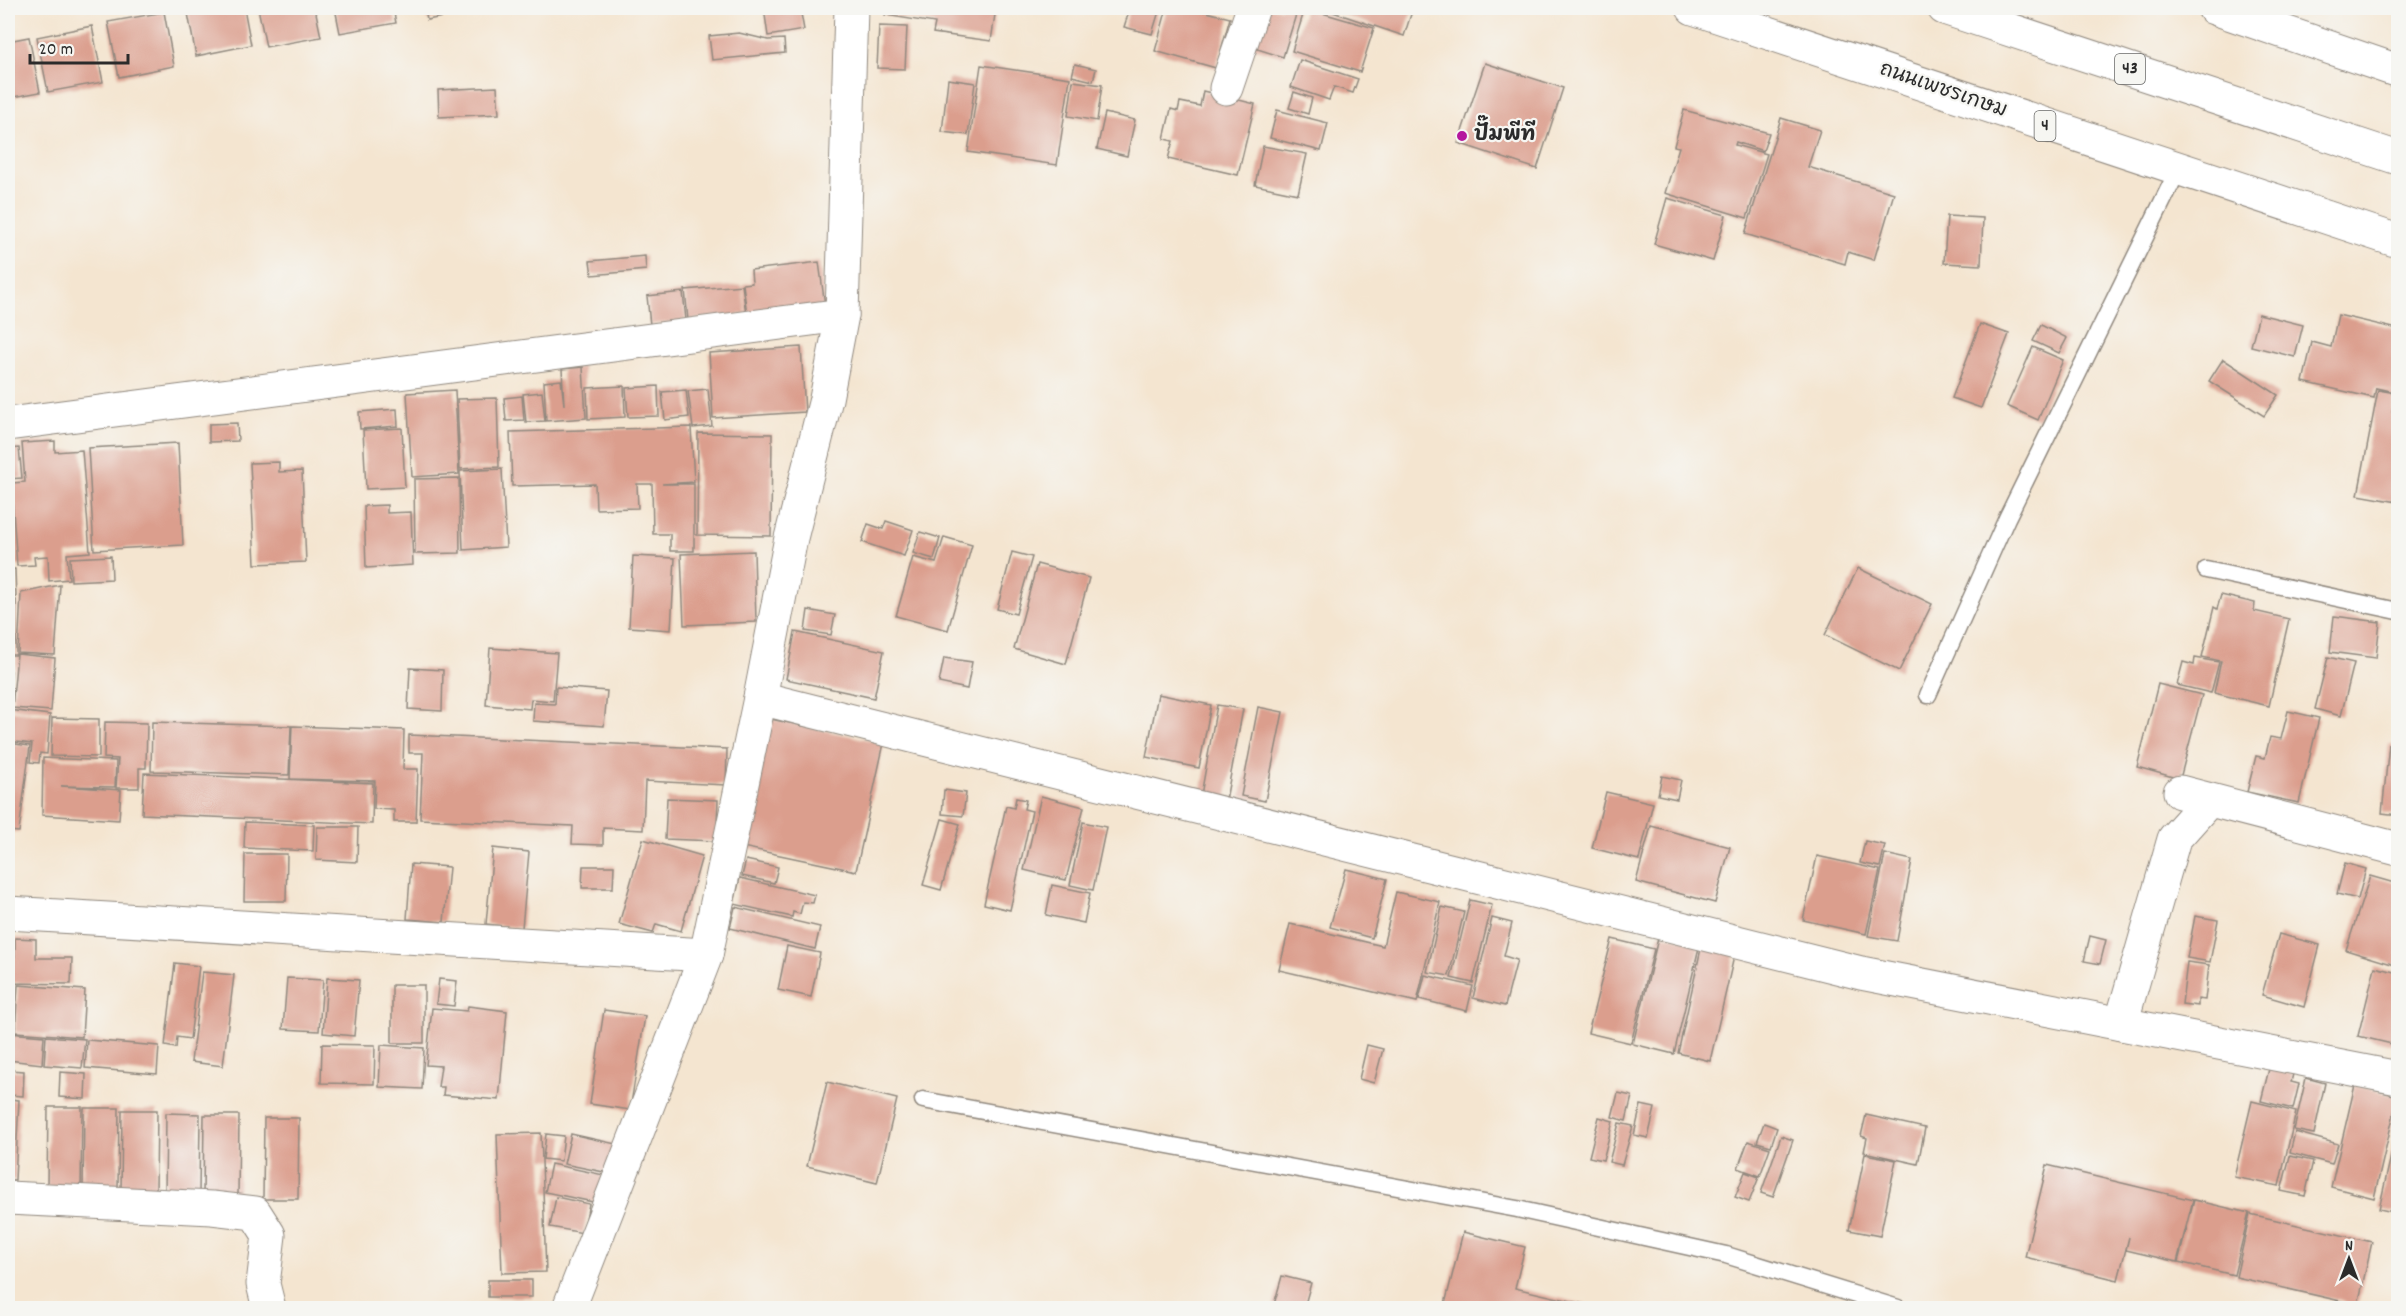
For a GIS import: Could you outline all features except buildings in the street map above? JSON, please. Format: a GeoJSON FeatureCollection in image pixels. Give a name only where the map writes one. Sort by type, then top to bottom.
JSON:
{"type":"FeatureCollection","features":[{"type":"Feature","properties":{"kind":"main road"},"geometry":{"type":"LineString","coordinates":[[569,1308],[706,955],[791,538],[826,399],[842,315],[850,8]]}},
{"type":"Feature","properties":{"kind":"main road"},"geometry":{"type":"LineString","coordinates":[[1226,88],[1252,8]]}},
{"type":"Feature","properties":{"kind":"main road","name":"ถนนเพชรเกษม"},"geometry":{"type":"LineString","coordinates":[[1693,8],[2398,241]]}},
{"type":"Feature","properties":{"kind":"main road","name":"43"},"geometry":{"type":"LineString","coordinates":[[1944,8],[2398,158]]}},
{"type":"Feature","properties":{"kind":"main road"},"geometry":{"type":"LineString","coordinates":[[2214,8],[2398,72]]}},
{"type":"Feature","properties":{"kind":"main road"},"geometry":{"type":"LineString","coordinates":[[8,424],[842,315]]}},
{"type":"Feature","properties":{"kind":"main road"},"geometry":{"type":"LineString","coordinates":[[760,698],[1861,973],[2398,1078]]}},
{"type":"Feature","properties":{"kind":"main road"},"geometry":{"type":"LineString","coordinates":[[2121,1024],[2174,839],[2194,796],[2398,849]]}},
{"type":"Feature","properties":{"kind":"main road"},"geometry":{"type":"LineString","coordinates":[[8,913],[706,955]]}},
{"type":"Feature","properties":{"kind":"main road"},"geometry":{"type":"LineString","coordinates":[[8,1198],[212,1208],[255,1213],[269,1235],[263,1284],[269,1308]]}},
{"type":"Feature","properties":{"kind":"lane"},"geometry":{"type":"LineString","coordinates":[[1928,695],[2007,518],[2178,170]]}},
{"type":"Feature","properties":{"kind":"lane"},"geometry":{"type":"LineString","coordinates":[[2206,570],[2398,612]]}},
{"type":"Feature","properties":{"kind":"lane"},"geometry":{"type":"LineString","coordinates":[[923,1100],[1517,1209],[1726,1255],[1898,1308]]}},
{"type":"Feature","properties":{"kind":"place","name":"ปั๊มพีที"},"geometry":{"type":"Point","coordinates":[1462,136]}}]}
